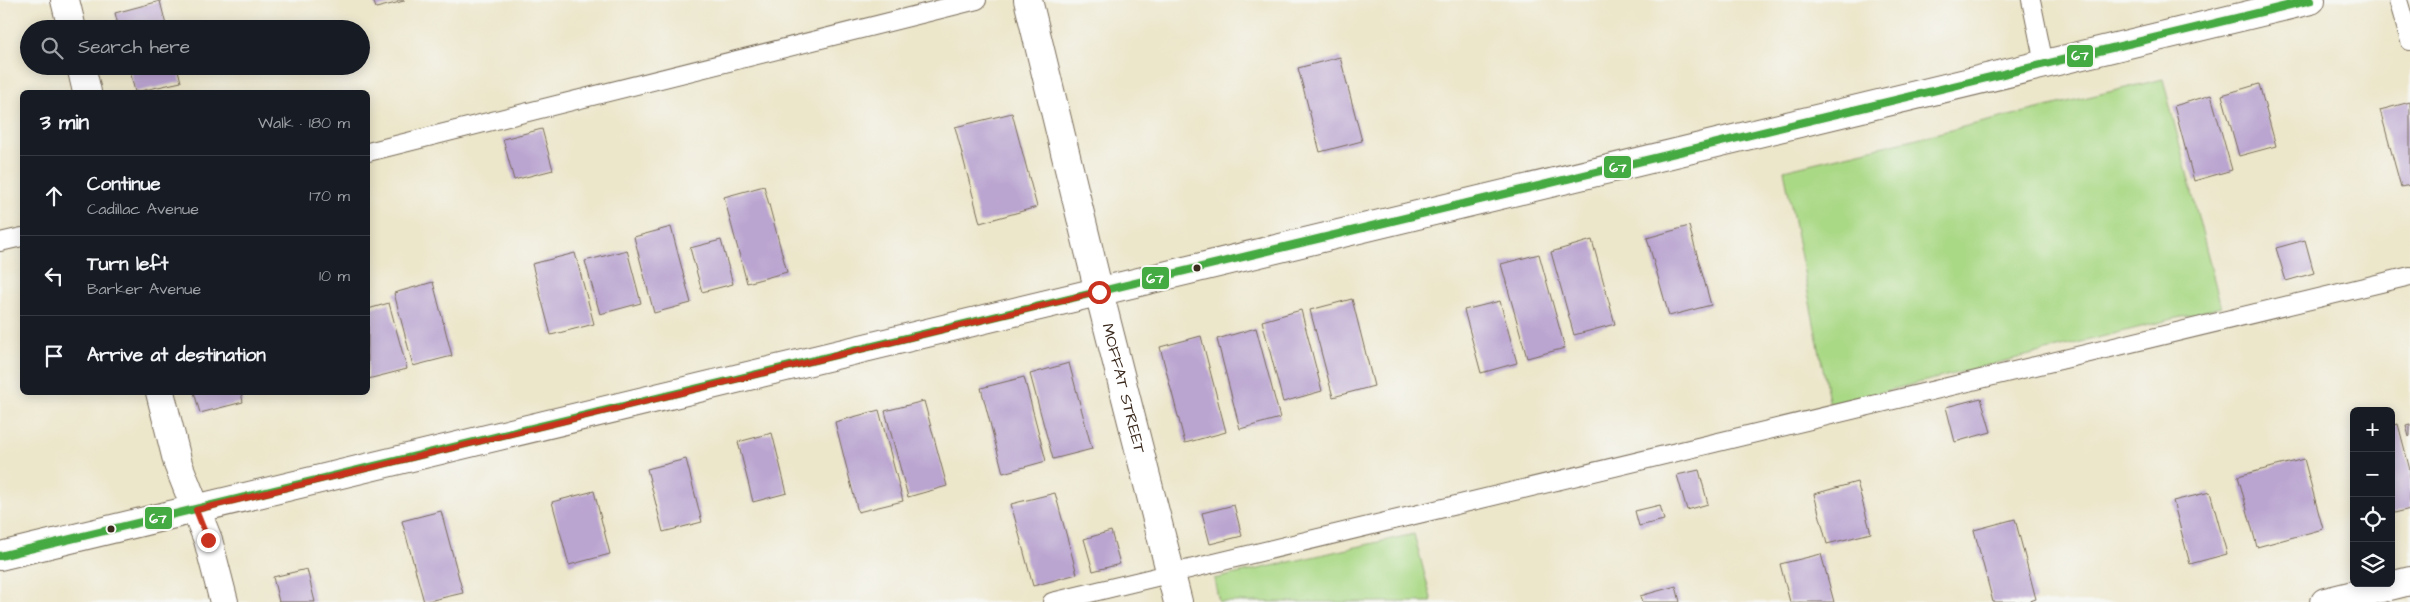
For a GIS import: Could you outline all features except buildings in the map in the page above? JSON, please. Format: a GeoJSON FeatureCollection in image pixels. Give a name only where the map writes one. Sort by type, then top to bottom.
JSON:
{"type":"FeatureCollection","features":[{"type":"Feature","properties":{"kind":"main road"},"geometry":{"type":"LineString","coordinates":[[65,0],[70,20]]}},
{"type":"Feature","properties":{"kind":"main road","name":"MOFFAT STREET"},"geometry":{"type":"LineString","coordinates":[[1028,0],[1099,292],[1178,602]]}},
{"type":"Feature","properties":{"kind":"main road"},"geometry":{"type":"LineString","coordinates":[[0,556],[2311,0]]}},
{"type":"Feature","properties":{"kind":"main road"},"geometry":{"type":"LineString","coordinates":[[83,75],[87,90]]}},
{"type":"Feature","properties":{"kind":"main road"},"geometry":{"type":"LineString","coordinates":[[161,395],[178,464],[208,540],[224,602]]}},
{"type":"Feature","properties":{"kind":"main road"},"geometry":{"type":"LineString","coordinates":[[2325,602],[2410,582]]}},
{"type":"Feature","properties":{"kind":"lane"},"geometry":{"type":"LineString","coordinates":[[370,152],[976,0]]}},
{"type":"Feature","properties":{"kind":"lane"},"geometry":{"type":"LineString","coordinates":[[2031,0],[2044,64]]}},
{"type":"Feature","properties":{"kind":"lane"},"geometry":{"type":"LineString","coordinates":[[2398,0],[2410,42]]}},
{"type":"Feature","properties":{"kind":"lane"},"geometry":{"type":"LineString","coordinates":[[0,242],[20,237]]}},
{"type":"Feature","properties":{"kind":"lane"},"geometry":{"type":"LineString","coordinates":[[1052,602],[2410,276]]}},
{"type":"Feature","properties":{"kind":"green space"},"geometry":{"type":"Polygon","coordinates":[[[2163,79],[2221,307],[1830,405],[1784,170],[2163,79]]]}},
{"type":"Feature","properties":{"kind":"green space"},"geometry":{"type":"Polygon","coordinates":[[[1414,534],[1432,602],[1219,602],[1214,579],[1414,534]]]}},
{"type":"Feature","properties":{"kind":"transit line","name":"67"},"geometry":{"type":"LineString","coordinates":[[0,556],[2311,0]]}},
{"type":"Feature","properties":{"kind":"route"},"geometry":{"type":"LineString","coordinates":[[208,540],[196,510],[1099,292]]}}]}
